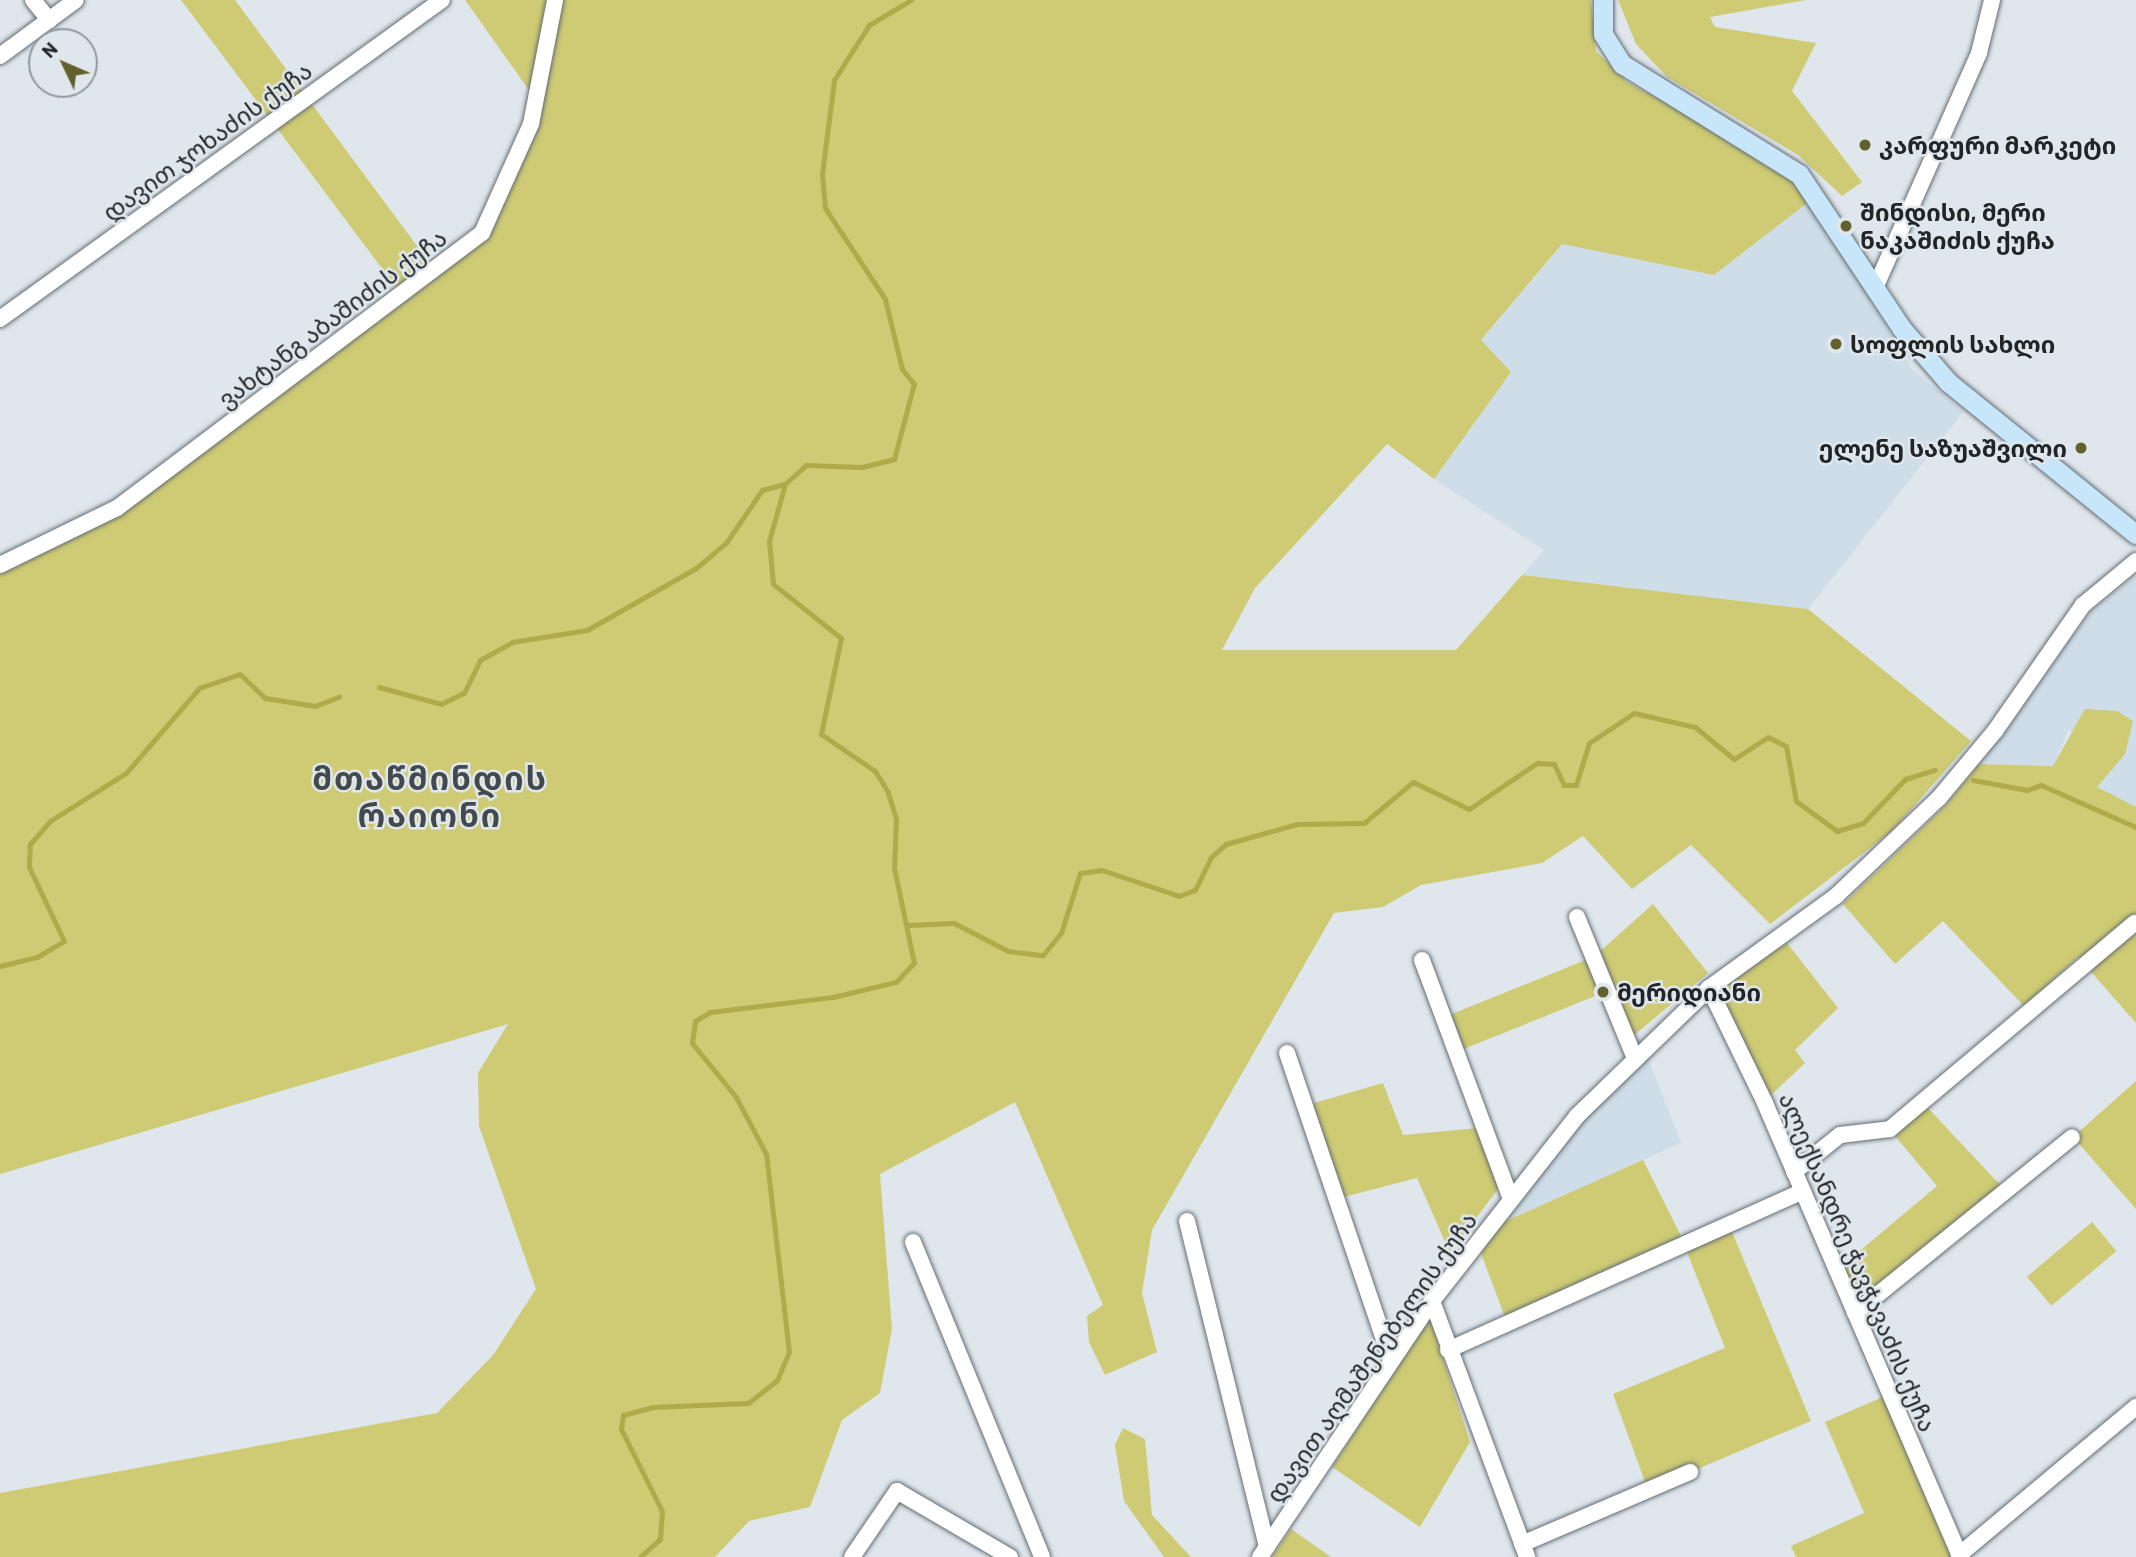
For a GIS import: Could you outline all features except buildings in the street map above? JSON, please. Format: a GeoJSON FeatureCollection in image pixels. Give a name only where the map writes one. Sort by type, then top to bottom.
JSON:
{"type":"FeatureCollection","features":[{"type":"Feature","properties":{"kind":"main road"},"geometry":{"type":"LineString","coordinates":[[1603,0],[1603,34],[1622,64],[1799,174],[1875,288],[1948,382],[2136,534]]}},
{"type":"Feature","properties":{"kind":"street"},"geometry":{"type":"LineString","coordinates":[[33,0],[49,20]]}},
{"type":"Feature","properties":{"kind":"street"},"geometry":{"type":"LineString","coordinates":[[0,56],[76,0]]}},
{"type":"Feature","properties":{"kind":"street","name":"დავით ჯოხაძის ქუჩა"},"geometry":{"type":"LineString","coordinates":[[0,319],[442,0]]}},
{"type":"Feature","properties":{"kind":"street","name":"ვახტანგ აბაშიძის ქუჩა"},"geometry":{"type":"LineString","coordinates":[[0,565],[117,508],[482,233],[531,124],[555,0]]}},
{"type":"Feature","properties":{"kind":"street"},"geometry":{"type":"LineString","coordinates":[[1875,288],[1979,53],[1992,0]]}},
{"type":"Feature","properties":{"kind":"street","name":"დავით აღმაშენებელის ქუჩა"},"geometry":{"type":"LineString","coordinates":[[1264,1552],[1432,1301],[1511,1199],[1634,1056],[1709,988],[1836,896],[1939,798],[2083,605],[2136,561]]}},
{"type":"Feature","properties":{"kind":"street"},"geometry":{"type":"LineString","coordinates":[[1577,917],[1634,1056]]}},
{"type":"Feature","properties":{"kind":"street"},"geometry":{"type":"LineString","coordinates":[[1794,1172],[1840,1135],[1890,1129],[2134,923]]}},
{"type":"Feature","properties":{"kind":"street"},"geometry":{"type":"LineString","coordinates":[[1422,960],[1511,1199]]}},
{"type":"Feature","properties":{"kind":"street","name":"ალექსანდრე ჭავჭავაძის ქუჩა"},"geometry":{"type":"LineString","coordinates":[[1709,988],[1794,1172],[1959,1556]]}},
{"type":"Feature","properties":{"kind":"street"},"geometry":{"type":"LineString","coordinates":[[1287,1053],[1391,1361]]}},
{"type":"Feature","properties":{"kind":"street"},"geometry":{"type":"LineString","coordinates":[[1855,1313],[2073,1137]]}},
{"type":"Feature","properties":{"kind":"street"},"geometry":{"type":"LineString","coordinates":[[1448,1350],[1802,1192]]}},
{"type":"Feature","properties":{"kind":"street"},"geometry":{"type":"LineString","coordinates":[[1187,1221],[1264,1552]]}},
{"type":"Feature","properties":{"kind":"street"},"geometry":{"type":"LineString","coordinates":[[913,1242],[1042,1557]]}},
{"type":"Feature","properties":{"kind":"street"},"geometry":{"type":"LineString","coordinates":[[1432,1301],[1524,1550],[1690,1472]]}},
{"type":"Feature","properties":{"kind":"street"},"geometry":{"type":"LineString","coordinates":[[1959,1556],[2136,1407]]}},
{"type":"Feature","properties":{"kind":"street"},"geometry":{"type":"LineString","coordinates":[[852,1557],[897,1491],[1010,1557]]}},
{"type":"Feature","properties":{"kind":"shaded area"},"geometry":{"type":"Polygon","coordinates":[[[181,0],[235,0],[434,269],[482,233],[536,100],[465,0],[1591,0],[1596,51],[1627,82],[1763,155],[1811,200],[1714,275],[1562,244],[1481,340],[1511,372],[1434,479],[1387,444],[1255,588],[1222,650],[1456,650],[1522,575],[1808,609],[1971,741],[1892,831],[1770,924],[1691,845],[1632,889],[1583,836],[1542,863],[1421,885],[1383,907],[1334,913],[1152,1230],[1142,1293],[1157,1352],[1105,1375],[1089,1342],[1087,1316],[1103,1305],[1015,1102],[880,1174],[892,1329],[880,1393],[842,1420],[810,1507],[749,1521],[715,1557],[0,1557],[0,1493],[437,1413],[493,1355],[536,1289],[479,1126],[478,1073],[508,1024],[0,1174],[0,565],[117,508],[401,294],[181,0]]]}},
{"type":"Feature","properties":{"kind":"shaded area"},"geometry":{"type":"Polygon","coordinates":[[[1618,0],[1806,0],[1710,17],[1715,27],[1816,43],[1792,91],[1862,182],[1842,196],[1798,155],[1667,77],[1636,44],[1618,0]]]}},
{"type":"Feature","properties":{"kind":"shaded area"},"geometry":{"type":"Polygon","coordinates":[[[1811,200],[1912,369],[1963,412],[1808,609],[1522,575],[1544,550],[1434,479],[1511,372],[1481,341],[1562,244],[1714,275],[1811,200]]]}},
{"type":"Feature","properties":{"kind":"shaded area"},"geometry":{"type":"Polygon","coordinates":[[[2136,575],[2136,807],[2097,788],[2069,729],[2054,766],[1979,764],[2092,610],[2136,575]]]}},
{"type":"Feature","properties":{"kind":"shaded area"},"geometry":{"type":"Polygon","coordinates":[[[2085,709],[2117,711],[2133,721],[2125,754],[2097,787],[2136,807],[2136,1023],[2078,957],[2024,1006],[1943,921],[1895,964],[1843,904],[1944,807],[1979,764],[2053,766],[2085,709]]]}},
{"type":"Feature","properties":{"kind":"shaded area"},"geometry":{"type":"Polygon","coordinates":[[[1653,904],[1708,973],[1632,1037],[1597,954],[1653,904]]]}},
{"type":"Feature","properties":{"kind":"shaded area"},"geometry":{"type":"Polygon","coordinates":[[[1787,943],[1838,1008],[1795,1050],[1805,1063],[1768,1098],[1714,990],[1787,943]]]}},
{"type":"Feature","properties":{"kind":"shaded area"},"geometry":{"type":"Polygon","coordinates":[[[1593,957],[1607,991],[1458,1052],[1444,1017],[1593,957]]]}},
{"type":"Feature","properties":{"kind":"shaded area"},"geometry":{"type":"Polygon","coordinates":[[[1646,1053],[1681,1143],[1497,1225],[1545,1165],[1646,1053]]]}},
{"type":"Feature","properties":{"kind":"shaded area"},"geometry":{"type":"Polygon","coordinates":[[[2136,1081],[2136,1209],[2073,1137],[2136,1081]]]}},
{"type":"Feature","properties":{"kind":"shaded area"},"geometry":{"type":"Polygon","coordinates":[[[1383,1083],[1403,1135],[1478,1128],[1501,1185],[1450,1253],[1417,1178],[1336,1199],[1304,1106],[1383,1083]]]}},
{"type":"Feature","properties":{"kind":"shaded area"},"geometry":{"type":"Polygon","coordinates":[[[1927,1107],[2003,1188],[1860,1303],[1843,1265],[1937,1186],[1895,1136],[1927,1107]]]}},
{"type":"Feature","properties":{"kind":"shaded area"},"geometry":{"type":"Polygon","coordinates":[[[1643,1160],[1683,1240],[1506,1320],[1479,1248],[1497,1225],[1643,1160]]]}},
{"type":"Feature","properties":{"kind":"shaded area"},"geometry":{"type":"Polygon","coordinates":[[[2092,1222],[2116,1251],[2051,1306],[2027,1277],[2092,1222]]]}},
{"type":"Feature","properties":{"kind":"shaded area"},"geometry":{"type":"Polygon","coordinates":[[[1730,1227],[1811,1421],[1648,1490],[1613,1394],[1725,1348],[1685,1247],[1730,1227]]]}},
{"type":"Feature","properties":{"kind":"shaded area"},"geometry":{"type":"Polygon","coordinates":[[[1430,1318],[1470,1442],[1420,1527],[1332,1467],[1430,1318]]]}},
{"type":"Feature","properties":{"kind":"shaded area"},"geometry":{"type":"Polygon","coordinates":[[[1885,1396],[1954,1557],[1796,1557],[1791,1546],[1864,1513],[1825,1422],[1885,1396]]]}},
{"type":"Feature","properties":{"kind":"shaded area"},"geometry":{"type":"Polygon","coordinates":[[[1123,1428],[1145,1439],[1152,1515],[1191,1557],[1164,1557],[1124,1501],[1115,1445],[1123,1428]]]}},
{"type":"Feature","properties":{"kind":"shaded area"},"geometry":{"type":"Polygon","coordinates":[[[1291,1529],[1331,1557],[1272,1557],[1291,1529]]]}},
{"type":"Feature","properties":{"kind":"waterway"},"geometry":{"type":"LineString","coordinates":[[640,1557],[660,1539],[662,1511],[621,1429],[623,1415],[652,1407],[748,1403],[777,1380],[789,1352],[766,1154],[736,1097],[692,1043],[695,1021],[710,1012],[833,997],[896,982],[914,963],[894,868],[896,819],[888,792],[875,771],[821,734],[841,638],[773,584],[769,541],[785,484],[806,465],[862,467],[894,459],[914,384],[902,369],[885,299],[825,208],[822,174],[834,80],[869,25],[911,0]]}},
{"type":"Feature","properties":{"kind":"waterway"},"geometry":{"type":"LineString","coordinates":[[379,687],[441,704],[464,693],[480,660],[512,642],[587,630],[696,568],[726,543],[762,490],[785,484]]}},
{"type":"Feature","properties":{"kind":"waterway"},"geometry":{"type":"LineString","coordinates":[[0,966],[37,957],[64,941],[29,867],[30,844],[50,821],[126,773],[199,688],[240,674],[265,698],[315,706],[339,697]]}},
{"type":"Feature","properties":{"kind":"waterway"},"geometry":{"type":"LineString","coordinates":[[909,925],[954,923],[1008,951],[1043,955],[1061,933],[1080,873],[1102,870],[1179,896],[1195,890],[1211,857],[1226,844],[1297,824],[1364,823],[1413,782],[1469,809],[1537,763],[1554,764],[1564,785],[1576,785],[1589,743],[1634,713],[1695,727],[1734,759],[1768,737],[1786,746],[1796,801],[1837,831],[1863,823],[1905,779],[1935,770]]}},
{"type":"Feature","properties":{"kind":"waterway"},"geometry":{"type":"LineString","coordinates":[[1973,780],[2027,790],[2041,785],[2136,827]]}},
{"type":"Feature","properties":{"kind":"place","name":"კარფური მარკეტი"},"geometry":{"type":"Point","coordinates":[1865,145]}},
{"type":"Feature","properties":{"kind":"place","name":"შინდისი, მერი ნაკაშიძის ქუჩა"},"geometry":{"type":"Point","coordinates":[1846,226]}},
{"type":"Feature","properties":{"kind":"place","name":"სოფლის სახლი"},"geometry":{"type":"Point","coordinates":[1836,344]}},
{"type":"Feature","properties":{"kind":"place","name":"ელენე საზუაშვილი"},"geometry":{"type":"Point","coordinates":[2081,448]}},
{"type":"Feature","properties":{"kind":"place","name":"მერიდიანი"},"geometry":{"type":"Point","coordinates":[1603,992]}},
{"type":"Feature","properties":{"kind":"district","name":"მთაწმინდის რაიონი"},"geometry":{"type":"Point","coordinates":[430,796]}}]}
